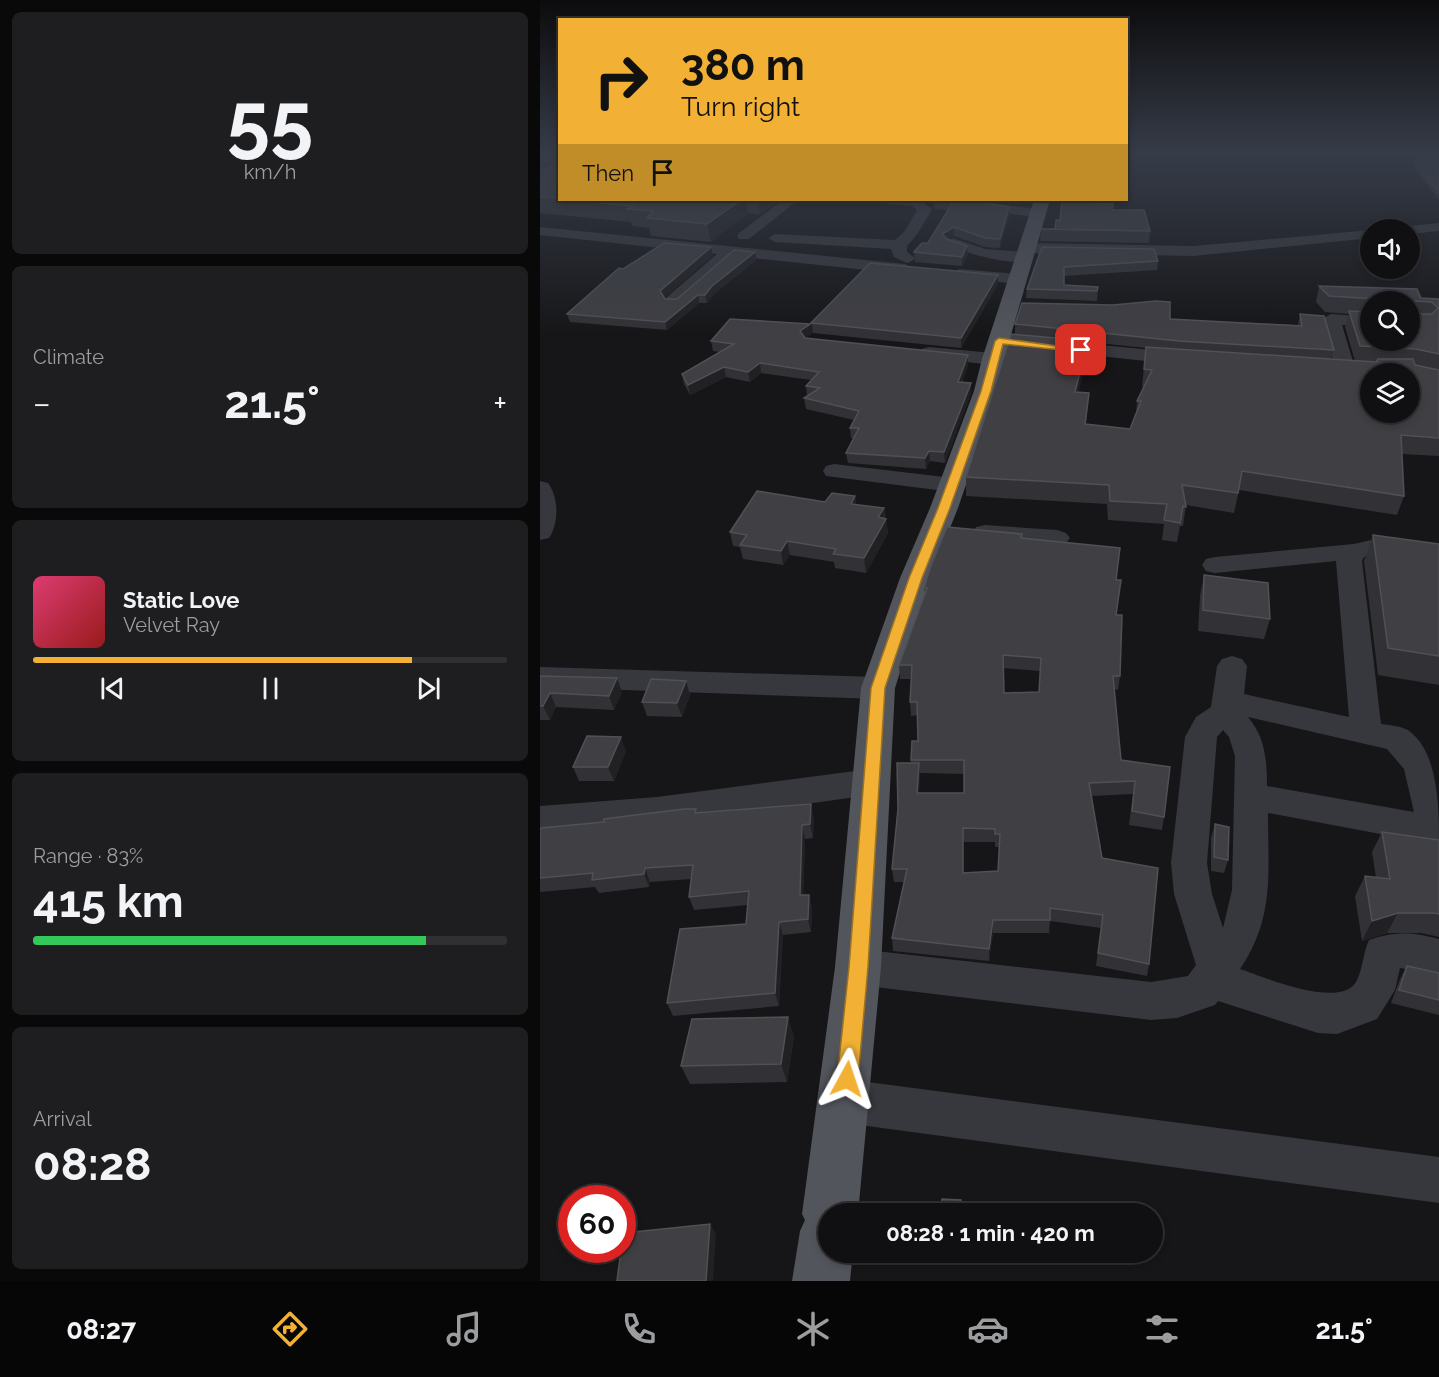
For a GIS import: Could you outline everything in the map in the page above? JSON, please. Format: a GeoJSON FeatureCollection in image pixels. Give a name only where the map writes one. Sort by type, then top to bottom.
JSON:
{"type":"FeatureCollection","features":[{"type":"Feature","properties":{"kind":"main road"},"geometry":{"type":"LineString","coordinates":[[831,1203],[845,1101],[858,967],[878,688],[986,391],[1012,347],[1022,277],[1037,215]]}},
{"type":"Feature","properties":{"kind":"main road"},"geometry":{"type":"LineString","coordinates":[[821,1281],[824,1263]]}},
{"type":"Feature","properties":{"kind":"street"},"geometry":{"type":"LineString","coordinates":[[744,236],[772,215]]}},
{"type":"Feature","properties":{"kind":"street"},"geometry":{"type":"LineString","coordinates":[[540,231],[729,252],[923,266],[899,254],[899,245],[910,233],[921,215]]}},
{"type":"Feature","properties":{"kind":"street"},"geometry":{"type":"LineString","coordinates":[[540,217],[604,226],[899,245]]}},
{"type":"Feature","properties":{"kind":"street"},"geometry":{"type":"LineString","coordinates":[[1420,229],[1439,227]]}},
{"type":"Feature","properties":{"kind":"street"},"geometry":{"type":"LineString","coordinates":[[946,267],[1022,277],[1194,251],[1360,235]]}},
{"type":"Feature","properties":{"kind":"street"},"geometry":{"type":"LineString","coordinates":[[953,243],[983,253],[1022,277]]}},
{"type":"Feature","properties":{"kind":"street"},"geometry":{"type":"LineString","coordinates":[[643,257],[661,244]]}},
{"type":"Feature","properties":{"kind":"street"},"geometry":{"type":"LineString","coordinates":[[673,301],[729,252]]}},
{"type":"Feature","properties":{"kind":"street"},"geometry":{"type":"LineString","coordinates":[[1308,318],[1360,321]]}},
{"type":"Feature","properties":{"kind":"street"},"geometry":{"type":"LineString","coordinates":[[1331,319],[1346,368]]}},
{"type":"Feature","properties":{"kind":"street"},"geometry":{"type":"LineString","coordinates":[[913,352],[1012,347],[1200,360]]}},
{"type":"Feature","properties":{"kind":"street"},"geometry":{"type":"LineString","coordinates":[[1323,366],[1360,369]]}},
{"type":"Feature","properties":{"kind":"street"},"geometry":{"type":"LineString","coordinates":[[834,471],[952,484]]}},
{"type":"Feature","properties":{"kind":"street"},"geometry":{"type":"LineString","coordinates":[[540,488],[545,507],[540,533]]}},
{"type":"Feature","properties":{"kind":"street"},"geometry":{"type":"LineString","coordinates":[[935,528],[1057,538]]}},
{"type":"Feature","properties":{"kind":"street"},"geometry":{"type":"LineString","coordinates":[[1215,565],[1354,552],[1380,546],[1439,555]]}},
{"type":"Feature","properties":{"kind":"street"},"geometry":{"type":"LineString","coordinates":[[1354,552],[1349,561],[1366,732]]}},
{"type":"Feature","properties":{"kind":"street"},"geometry":{"type":"LineString","coordinates":[[858,967],[1151,1001],[1194,995],[1201,991],[1240,937],[1250,890],[1251,756],[1243,734],[1228,708],[1232,666]]}},
{"type":"Feature","properties":{"kind":"street"},"geometry":{"type":"LineString","coordinates":[[540,677],[878,688]]}},
{"type":"Feature","properties":{"kind":"street"},"geometry":{"type":"LineString","coordinates":[[1213,974],[1193,894],[1189,863],[1202,737],[1207,725],[1228,708],[1397,739],[1411,750],[1421,764],[1437,830],[1251,796]]}},
{"type":"Feature","properties":{"kind":"street"},"geometry":{"type":"LineString","coordinates":[[540,820],[657,811],[870,782]]}},
{"type":"Feature","properties":{"kind":"street"},"geometry":{"type":"LineString","coordinates":[[1213,974],[1318,1013],[1336,1014],[1363,1005],[1375,990],[1383,953],[1394,949],[1408,949],[1439,957]]}},
{"type":"Feature","properties":{"kind":"street"},"geometry":{"type":"LineString","coordinates":[[845,1101],[1439,1180]]}},
{"type":"Feature","properties":{"kind":"building"},"geometry":{"type":"Polygon","coordinates":[[[650,215],[720,215],[707,224],[647,218],[650,215]]]}},
{"type":"Feature","properties":{"kind":"building"},"geometry":{"type":"Polygon","coordinates":[[[945,215],[1007,215],[1000,239],[985,238],[954,227],[942,234],[947,239],[967,246],[962,257],[914,252],[922,243],[928,243],[945,215]]]}},
{"type":"Feature","properties":{"kind":"building"},"geometry":{"type":"Polygon","coordinates":[[[1061,215],[1145,215],[1150,231],[1041,229],[1055,229],[1056,220],[1060,220],[1061,215]]]}},
{"type":"Feature","properties":{"kind":"building"},"geometry":{"type":"Polygon","coordinates":[[[664,243],[711,247],[660,291],[665,299],[677,299],[734,250],[755,252],[712,286],[705,295],[698,295],[665,322],[567,314],[619,268],[623,269],[664,243]]]}},
{"type":"Feature","properties":{"kind":"building"},"geometry":{"type":"Polygon","coordinates":[[[1042,247],[1154,249],[1158,261],[1064,267],[1064,285],[1098,287],[1097,291],[1027,289],[1042,247]]]}},
{"type":"Feature","properties":{"kind":"building"},"geometry":{"type":"Polygon","coordinates":[[[870,263],[998,275],[961,338],[812,323],[800,331],[805,338],[968,355],[958,382],[971,383],[944,452],[929,451],[925,458],[846,453],[859,428],[850,428],[859,411],[804,398],[820,388],[806,386],[819,372],[760,363],[748,372],[724,367],[688,385],[682,374],[734,344],[711,341],[730,319],[810,324],[870,263]]]}},
{"type":"Feature","properties":{"kind":"building"},"geometry":{"type":"Polygon","coordinates":[[[1319,286],[1417,289],[1418,291],[1360,291],[1360,298],[1329,296],[1319,286]]]}},
{"type":"Feature","properties":{"kind":"building"},"geometry":{"type":"Polygon","coordinates":[[[1420,296],[1421,298],[1439,299],[1439,354],[1420,350],[1420,314],[1432,314],[1438,308],[1432,302],[1420,301],[1420,296]]]}},
{"type":"Feature","properties":{"kind":"building"},"geometry":{"type":"Polygon","coordinates":[[[1170,302],[1170,319],[1302,326],[1300,314],[1324,316],[1334,350],[1179,341],[1015,324],[1022,303],[1113,305],[1170,302]]]}},
{"type":"Feature","properties":{"kind":"building"},"geometry":{"type":"Polygon","coordinates":[[[1349,311],[1360,312],[1360,346],[1349,311]]]}},
{"type":"Feature","properties":{"kind":"building"},"geometry":{"type":"Polygon","coordinates":[[[1011,334],[1088,341],[1075,392],[1089,393],[1085,424],[1130,429],[1141,401],[1137,401],[1152,370],[1144,369],[1146,347],[1376,362],[1378,359],[1413,359],[1414,363],[1360,363],[1360,423],[1420,423],[1420,366],[1439,370],[1439,438],[1401,435],[1404,496],[1242,471],[1238,493],[1182,485],[1186,507],[1183,506],[1180,523],[1164,520],[1167,504],[1110,501],[1109,485],[966,477],[1011,334]]]}},
{"type":"Feature","properties":{"kind":"building"},"geometry":{"type":"Polygon","coordinates":[[[757,491],[825,502],[832,493],[855,496],[851,504],[884,508],[878,517],[886,519],[864,558],[833,554],[836,549],[787,541],[781,551],[740,545],[747,535],[730,532],[757,491]]]}},
{"type":"Feature","properties":{"kind":"building"},"geometry":{"type":"Polygon","coordinates":[[[947,527],[1022,534],[1021,538],[1120,548],[1116,580],[1121,580],[1116,615],[1122,615],[1120,676],[1113,676],[1121,760],[1170,767],[1164,817],[1132,811],[1135,781],[1089,783],[1102,858],[1158,868],[1149,964],[1098,953],[1103,915],[1050,908],[1050,920],[993,920],[989,949],[892,938],[907,869],[892,869],[898,809],[897,763],[919,763],[917,793],[964,793],[964,760],[911,760],[912,741],[918,741],[917,702],[910,702],[912,665],[899,665],[927,588],[924,588],[947,527]],[[1003,655],[1004,693],[1039,692],[1041,658],[1003,655]],[[963,828],[963,873],[998,871],[1000,834],[995,834],[995,829],[963,828]]]}},
{"type":"Feature","properties":{"kind":"building"},"geometry":{"type":"Polygon","coordinates":[[[1373,535],[1439,544],[1439,656],[1388,648],[1373,535]]]}},
{"type":"Feature","properties":{"kind":"building"},"geometry":{"type":"Polygon","coordinates":[[[1204,575],[1268,583],[1270,619],[1203,610],[1204,575]]]}},
{"type":"Feature","properties":{"kind":"building"},"geometry":{"type":"Polygon","coordinates":[[[540,676],[617,678],[609,696],[550,693],[543,706],[540,706],[540,676]]]}},
{"type":"Feature","properties":{"kind":"building"},"geometry":{"type":"Polygon","coordinates":[[[651,679],[686,681],[677,703],[642,702],[651,679]]]}},
{"type":"Feature","properties":{"kind":"building"},"geometry":{"type":"Polygon","coordinates":[[[587,736],[621,737],[608,767],[573,767],[587,736]]]}},
{"type":"Feature","properties":{"kind":"building"},"geometry":{"type":"Polygon","coordinates":[[[811,804],[810,824],[802,825],[800,895],[809,895],[808,919],[779,922],[775,993],[667,1003],[680,929],[746,924],[749,891],[689,897],[693,865],[645,868],[644,874],[592,880],[593,873],[540,878],[541,828],[604,822],[604,819],[684,809],[696,809],[695,813],[811,804]]]}},
{"type":"Feature","properties":{"kind":"building"},"geometry":{"type":"Polygon","coordinates":[[[1215,824],[1229,827],[1228,860],[1214,857],[1215,824]]]}},
{"type":"Feature","properties":{"kind":"building"},"geometry":{"type":"Polygon","coordinates":[[[1382,832],[1439,840],[1439,914],[1398,913],[1372,921],[1365,876],[1390,879],[1382,832]]]}},
{"type":"Feature","properties":{"kind":"building"},"geometry":{"type":"Polygon","coordinates":[[[1407,966],[1439,973],[1439,1000],[1399,990],[1407,966]]]}},
{"type":"Feature","properties":{"kind":"building"},"geometry":{"type":"Polygon","coordinates":[[[788,1017],[781,1064],[681,1066],[692,1019],[788,1017]]]}},
{"type":"Feature","properties":{"kind":"building"},"geometry":{"type":"Polygon","coordinates":[[[942,1199],[961,1200],[961,1203],[942,1203],[942,1199]]]}},
{"type":"Feature","properties":{"kind":"building"},"geometry":{"type":"Polygon","coordinates":[[[710,1224],[706,1281],[617,1281],[619,1263],[636,1263],[636,1232],[710,1224]]]}},
{"type":"Feature","properties":{"kind":"route"},"geometry":{"type":"LineString","coordinates":[[847,1079],[858,967],[878,688],[903,620],[915,578],[944,508],[986,391],[999,341],[1081,350]]}}]}
